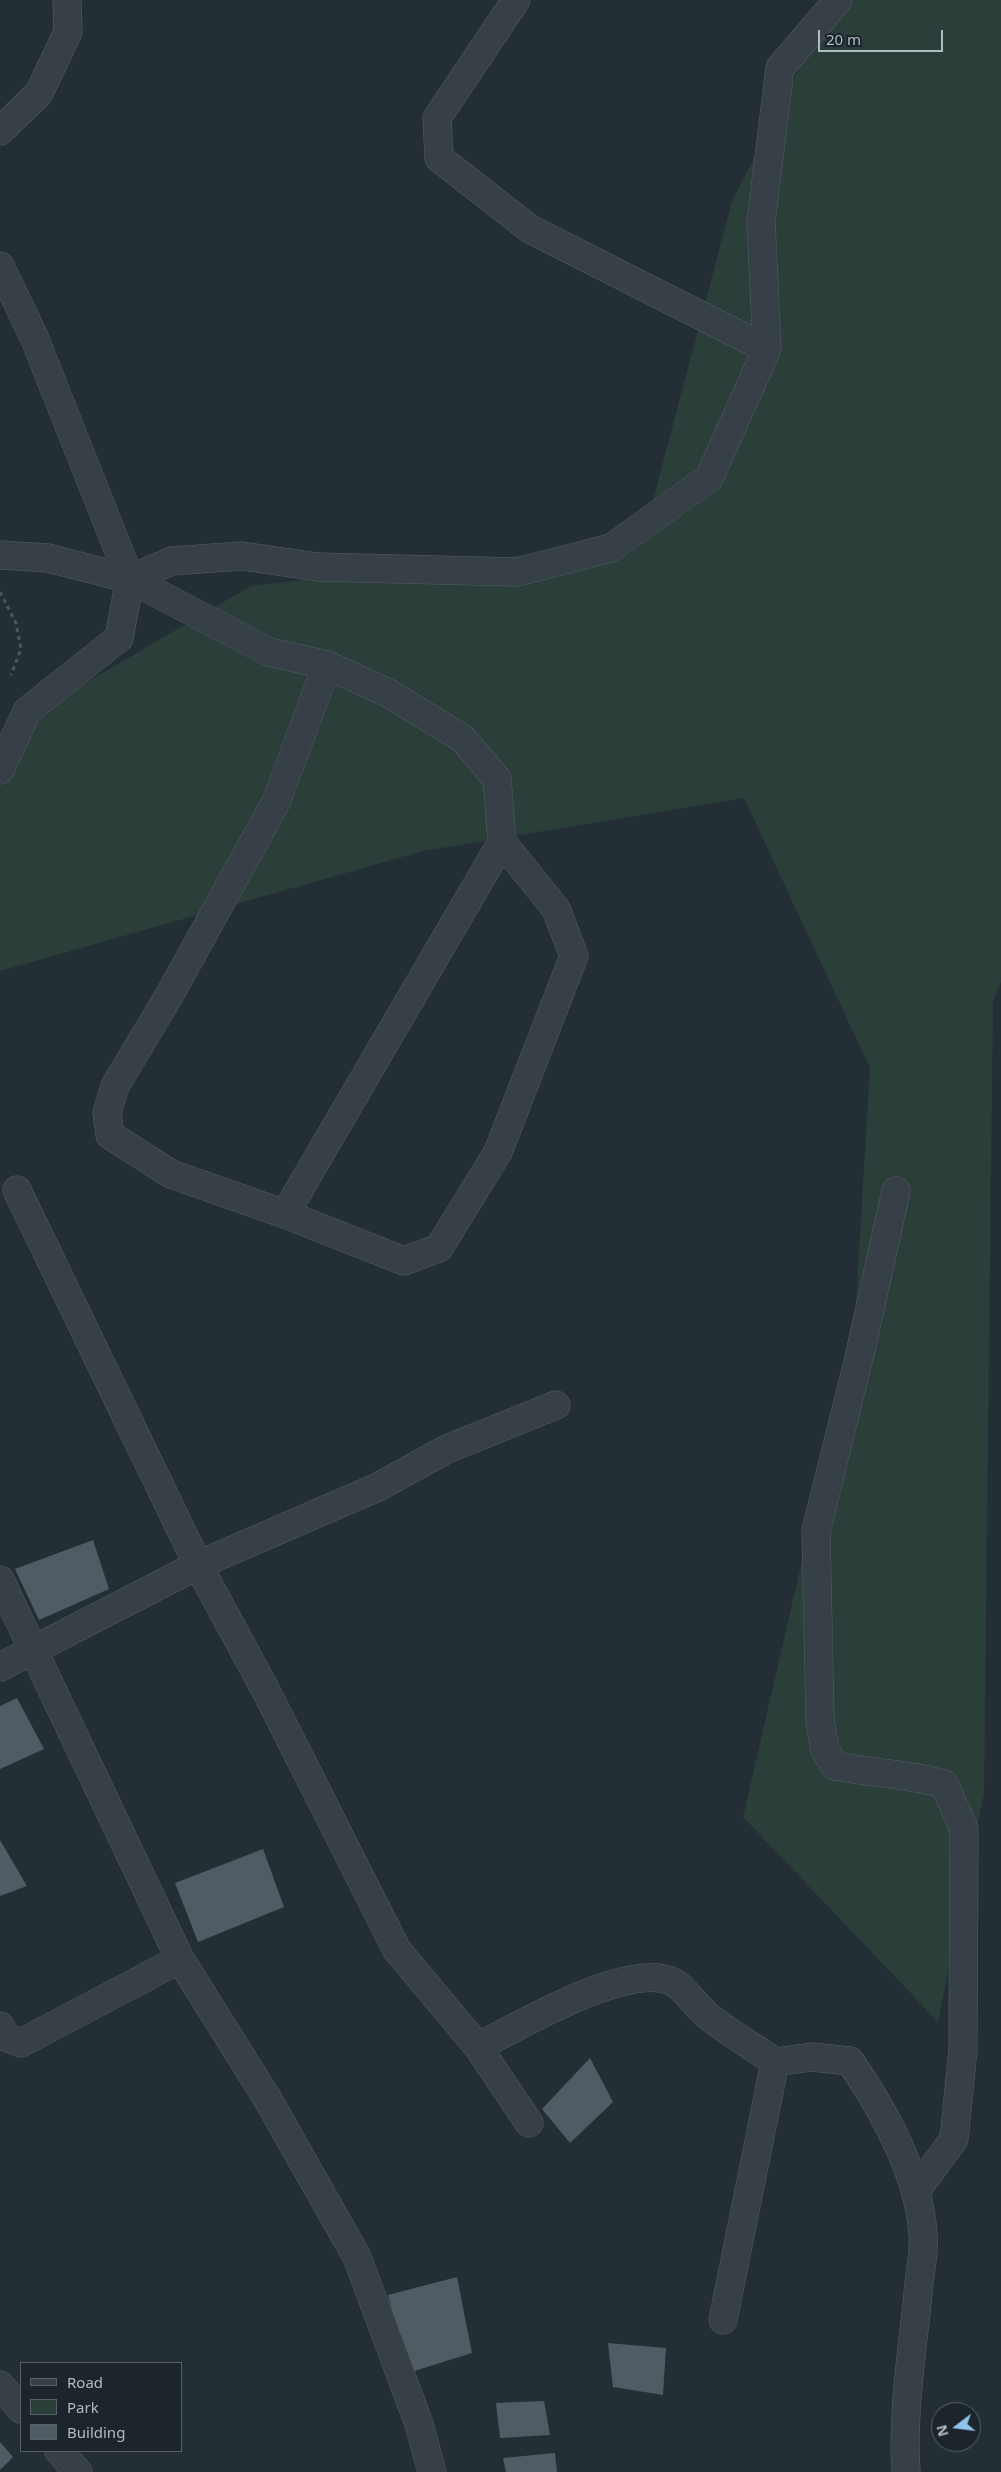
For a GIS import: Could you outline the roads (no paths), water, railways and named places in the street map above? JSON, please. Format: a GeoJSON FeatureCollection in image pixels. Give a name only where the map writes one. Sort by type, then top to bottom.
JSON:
{"type":"FeatureCollection","features":[{"type":"Feature","properties":{"kind":"street"},"geometry":{"type":"LineString","coordinates":[[0,131],[39,93],[68,32],[67,0]]}},
{"type":"Feature","properties":{"kind":"street"},"geometry":{"type":"LineString","coordinates":[[516,0],[436,118],[438,158],[530,229],[767,349]]}},
{"type":"Feature","properties":{"kind":"street"},"geometry":{"type":"LineString","coordinates":[[130,578],[172,561],[242,556],[318,567],[517,572],[611,548],[709,478],[767,349],[762,222],[780,68],[838,0]]}},
{"type":"Feature","properties":{"kind":"street"},"geometry":{"type":"LineString","coordinates":[[0,266],[34,337],[130,578],[119,638],[27,711],[0,770]]}},
{"type":"Feature","properties":{"kind":"street"},"geometry":{"type":"LineString","coordinates":[[0,555],[48,558],[130,578],[269,652],[327,665],[388,693],[462,738],[497,779],[502,842],[556,909],[574,956],[498,1152],[439,1248],[404,1261],[284,1214],[171,1174],[110,1135],[107,1113],[115,1086],[170,994],[276,802],[327,665]]}},
{"type":"Feature","properties":{"kind":"street"},"geometry":{"type":"LineString","coordinates":[[284,1214],[502,842]]}},
{"type":"Feature","properties":{"kind":"street"},"geometry":{"type":"LineString","coordinates":[[17,1190],[198,1565],[265,1689],[397,1950],[478,2047],[529,2123]]}},
{"type":"Feature","properties":{"kind":"street"},"geometry":{"type":"LineString","coordinates":[[896,1191],[859,1358],[816,1531],[820,1721],[825,1750],[835,1766],[871,1773],[920,1777],[944,1784],[964,1829],[963,2050],[954,2139],[916,2190]]}},
{"type":"Feature","properties":{"kind":"street"},"geometry":{"type":"LineString","coordinates":[[0,1666],[198,1565],[378,1487],[447,1449],[556,1405]]}},
{"type":"Feature","properties":{"kind":"street"},"geometry":{"type":"LineString","coordinates":[[0,1580],[180,1959],[267,2098],[357,2256],[419,2424],[432,2472]]}},
{"type":"Feature","properties":{"kind":"street"},"geometry":{"type":"LineString","coordinates":[[0,2026],[6,2037],[21,2042],[180,1959]]}},
{"type":"Feature","properties":{"kind":"street"},"geometry":{"type":"LineString","coordinates":[[478,2047],[555,2007],[623,1980],[644,1976],[673,1982],[708,2016],[775,2062],[812,2057],[850,2061],[879,2103],[916,2190],[923,2235],[904,2437],[906,2472]]}},
{"type":"Feature","properties":{"kind":"street"},"geometry":{"type":"LineString","coordinates":[[723,2320],[775,2062]]}},
{"type":"Feature","properties":{"kind":"street"},"geometry":{"type":"LineString","coordinates":[[0,2385],[20,2408]]}},
{"type":"Feature","properties":{"kind":"street"},"geometry":{"type":"LineString","coordinates":[[60,2452],[78,2472]]}}]}
